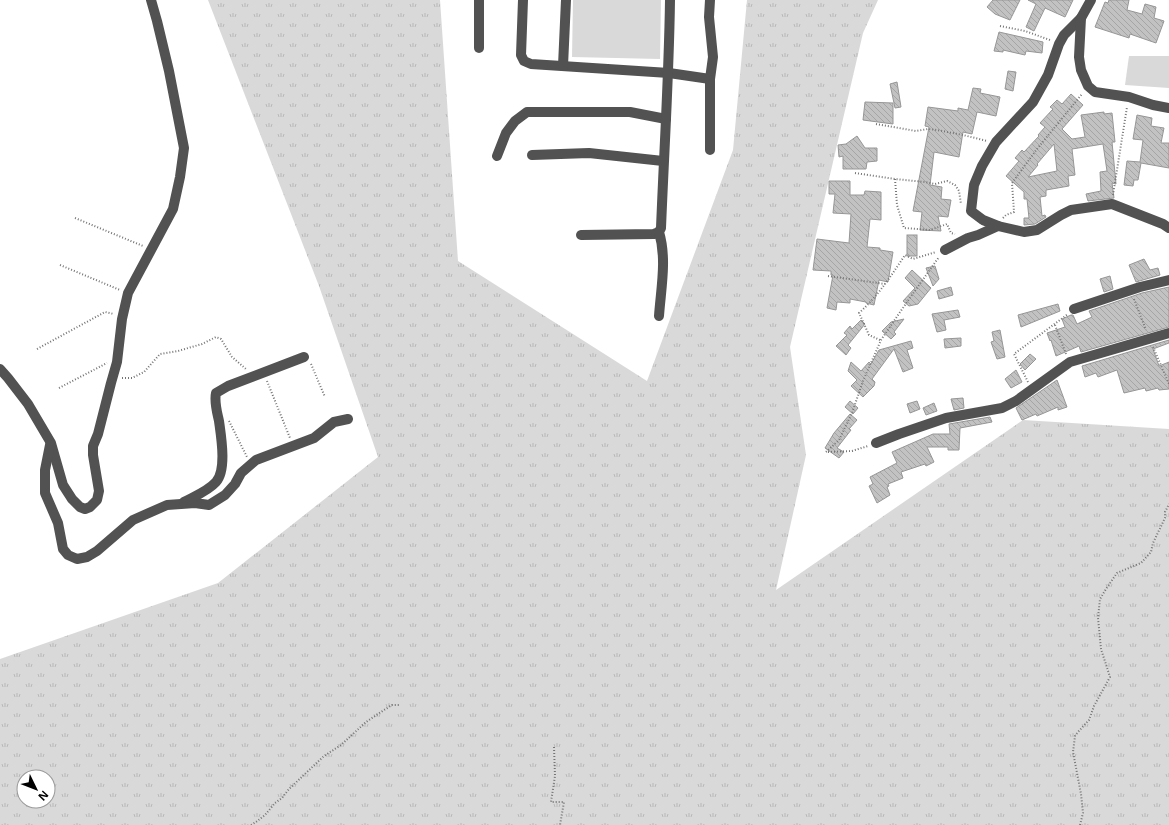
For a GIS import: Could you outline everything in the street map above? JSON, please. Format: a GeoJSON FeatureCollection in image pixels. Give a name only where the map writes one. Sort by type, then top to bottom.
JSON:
{"type":"FeatureCollection","features":[{"type":"Feature","properties":{"kind":"street"},"geometry":{"type":"LineString","coordinates":[[0,369],[28,404],[51,443],[63,485],[76,504],[85,509],[90,507],[97,500],[99,491],[93,446],[98,434],[118,356],[122,319],[128,293],[173,209],[180,177],[184,148],[169,71],[151,0]]}},
{"type":"Feature","properties":{"kind":"street"},"geometry":{"type":"LineString","coordinates":[[479,0],[479,48]]}},
{"type":"Feature","properties":{"kind":"street"},"geometry":{"type":"LineString","coordinates":[[523,0],[521,55],[524,61],[531,64],[669,73],[710,79]]}},
{"type":"Feature","properties":{"kind":"street"},"geometry":{"type":"LineString","coordinates":[[563,66],[566,0]]}},
{"type":"Feature","properties":{"kind":"street"},"geometry":{"type":"LineString","coordinates":[[659,316],[664,262],[663,246],[659,232],[661,228],[663,161],[669,73],[670,0]]}},
{"type":"Feature","properties":{"kind":"street"},"geometry":{"type":"LineString","coordinates":[[710,0],[709,17],[713,57],[710,79],[710,150]]}},
{"type":"Feature","properties":{"kind":"street"},"geometry":{"type":"LineString","coordinates":[[1091,0],[1081,18],[1064,35],[1059,44],[1048,75],[1033,102],[996,142],[982,166],[974,185],[971,211],[983,220],[998,226],[1024,232],[1037,230],[1071,210],[1112,204],[1163,224],[1169,228]]}},
{"type":"Feature","properties":{"kind":"street"},"geometry":{"type":"LineString","coordinates":[[1081,18],[1079,57],[1081,70],[1088,86],[1095,92],[1129,97],[1153,105],[1169,108]]}},
{"type":"Feature","properties":{"kind":"street"},"geometry":{"type":"LineString","coordinates":[[497,156],[506,133],[514,122],[527,112],[630,112],[666,118]]}},
{"type":"Feature","properties":{"kind":"street"},"geometry":{"type":"LineString","coordinates":[[532,155],[590,153],[663,161]]}},
{"type":"Feature","properties":{"kind":"street"},"geometry":{"type":"LineString","coordinates":[[945,250],[968,238],[998,226]]}},
{"type":"Feature","properties":{"kind":"street"},"geometry":{"type":"LineString","coordinates":[[581,235],[654,234],[659,232]]}},
{"type":"Feature","properties":{"kind":"street"},"geometry":{"type":"LineString","coordinates":[[1074,309],[1169,280]]}},
{"type":"Feature","properties":{"kind":"street"},"geometry":{"type":"LineString","coordinates":[[876,443],[946,418],[1002,408],[1016,402],[1070,362],[1169,333]]}},
{"type":"Feature","properties":{"kind":"street"},"geometry":{"type":"LineString","coordinates":[[181,504],[201,493],[216,482],[222,473],[219,423],[215,398],[216,393],[228,386],[304,357]]}},
{"type":"Feature","properties":{"kind":"street"},"geometry":{"type":"LineString","coordinates":[[51,443],[45,470],[45,493],[58,523],[63,549],[68,555],[77,559],[87,557],[97,551],[133,520],[167,504],[194,502],[209,504],[225,496],[235,484],[241,473],[256,460],[314,438],[334,422],[348,419]]}},
{"type":"Feature","properties":{"kind":"path"},"geometry":{"type":"LineString","coordinates":[[1000,26],[1045,37],[1059,44]]}},
{"type":"Feature","properties":{"kind":"path"},"geometry":{"type":"LineString","coordinates":[[998,226],[1006,215],[1014,212],[1012,183],[1037,149],[1088,86]]}},
{"type":"Feature","properties":{"kind":"path"},"geometry":{"type":"LineString","coordinates":[[1112,204],[1129,97]]}},
{"type":"Feature","properties":{"kind":"path"},"geometry":{"type":"LineString","coordinates":[[876,124],[916,131],[928,129],[937,130],[996,142]]}},
{"type":"Feature","properties":{"kind":"path"},"geometry":{"type":"LineString","coordinates":[[855,173],[935,184],[947,181],[956,184],[962,206],[971,211]]}},
{"type":"Feature","properties":{"kind":"path"},"geometry":{"type":"LineString","coordinates":[[895,179],[897,205],[904,228],[930,230],[946,224]]}},
{"type":"Feature","properties":{"kind":"path"},"geometry":{"type":"LineString","coordinates":[[75,218],[152,249]]}},
{"type":"Feature","properties":{"kind":"path"},"geometry":{"type":"LineString","coordinates":[[881,340],[869,335],[859,313],[868,305],[885,284],[905,255],[913,258],[945,250]]}},
{"type":"Feature","properties":{"kind":"path"},"geometry":{"type":"LineString","coordinates":[[876,443],[852,452],[826,452],[839,440],[852,413],[863,382],[881,340],[945,250]]}},
{"type":"Feature","properties":{"kind":"path"},"geometry":{"type":"LineString","coordinates":[[60,265],[128,293]]}},
{"type":"Feature","properties":{"kind":"path"},"geometry":{"type":"LineString","coordinates":[[828,276],[885,284]]}},
{"type":"Feature","properties":{"kind":"path"},"geometry":{"type":"LineString","coordinates":[[1038,385],[1029,383],[1014,354],[1074,309]]}},
{"type":"Feature","properties":{"kind":"path"},"geometry":{"type":"LineString","coordinates":[[38,349],[105,312],[112,313],[122,319]]}},
{"type":"Feature","properties":{"kind":"path"},"geometry":{"type":"LineString","coordinates":[[1055,324],[1070,362]]}},
{"type":"Feature","properties":{"kind":"path"},"geometry":{"type":"LineString","coordinates":[[113,375],[125,378],[138,375],[149,368],[154,359],[160,354],[178,351],[202,344],[216,337],[221,339],[228,352],[244,368],[261,374],[294,445]]}},
{"type":"Feature","properties":{"kind":"path"},"geometry":{"type":"LineString","coordinates":[[59,388],[118,356]]}},
{"type":"Feature","properties":{"kind":"path"},"geometry":{"type":"LineString","coordinates":[[304,357],[310,363],[326,397]]}},
{"type":"Feature","properties":{"kind":"path"},"geometry":{"type":"LineString","coordinates":[[229,420],[247,457],[252,463]]}},
{"type":"Feature","properties":{"kind":"path"},"geometry":{"type":"LineString","coordinates":[[1080,825],[1083,813],[1081,794],[1072,752],[1075,736],[1089,720],[1094,706],[1110,677],[1101,649],[1098,618],[1100,599],[1117,573],[1141,563],[1151,552],[1153,543],[1165,518],[1165,512],[1169,504]]}},
{"type":"Feature","properties":{"kind":"path"},"geometry":{"type":"LineString","coordinates":[[251,825],[265,815],[289,789],[324,756],[341,745],[366,722],[392,705],[399,705]]}},
{"type":"Feature","properties":{"kind":"path"},"geometry":{"type":"LineString","coordinates":[[554,747],[555,776],[551,802],[564,802],[560,825]]}},
{"type":"Feature","properties":{"kind":"green space"},"geometry":{"type":"Polygon","coordinates":[[[208,0],[440,0],[458,261],[647,381],[733,150],[747,0],[878,0],[863,33],[790,347],[806,455],[776,590],[1023,420],[1169,429],[1169,825],[0,825],[0,659],[218,583],[378,457],[319,286],[208,0]]]}},
{"type":"Feature","properties":{"kind":"green space"},"geometry":{"type":"Polygon","coordinates":[[[573,0],[661,0],[660,59],[572,57],[573,0]]]}},
{"type":"Feature","properties":{"kind":"green space"},"geometry":{"type":"Polygon","coordinates":[[[1129,56],[1169,56],[1169,88],[1125,85],[1129,56]]]}},
{"type":"Feature","properties":{"kind":"building"},"geometry":{"type":"Polygon","coordinates":[[[993,0],[1020,0],[1010,20],[995,14],[987,7],[993,0]]]}},
{"type":"Feature","properties":{"kind":"building"},"geometry":{"type":"Polygon","coordinates":[[[1028,0],[1073,0],[1065,17],[1045,8],[1034,31],[1026,27],[1036,4],[1028,0]]]}},
{"type":"Feature","properties":{"kind":"building"},"geometry":{"type":"Polygon","coordinates":[[[1109,0],[1129,0],[1127,10],[1142,14],[1145,4],[1156,7],[1154,18],[1164,21],[1156,43],[1130,34],[1129,38],[1095,27],[1105,2],[1108,3],[1109,0]]]}},
{"type":"Feature","properties":{"kind":"building"},"geometry":{"type":"Polygon","coordinates":[[[999,32],[1043,42],[1042,53],[1026,51],[1025,55],[1003,50],[1003,52],[994,51],[999,32]]]}},
{"type":"Feature","properties":{"kind":"building"},"geometry":{"type":"Polygon","coordinates":[[[1008,71],[1016,72],[1013,91],[1005,89],[1008,71]]]}},
{"type":"Feature","properties":{"kind":"building"},"geometry":{"type":"Polygon","coordinates":[[[897,82],[901,107],[895,108],[890,84],[897,82]]]}},
{"type":"Feature","properties":{"kind":"building"},"geometry":{"type":"Polygon","coordinates":[[[973,88],[981,89],[980,93],[1000,97],[996,116],[977,112],[972,134],[963,132],[959,157],[934,152],[930,185],[942,187],[941,199],[951,200],[948,217],[938,216],[941,231],[920,230],[922,212],[913,211],[929,127],[925,126],[928,107],[958,111],[958,108],[968,110],[973,88]]]}},
{"type":"Feature","properties":{"kind":"building"},"geometry":{"type":"Polygon","coordinates":[[[1071,94],[1083,105],[1062,129],[1072,139],[1085,137],[1081,115],[1104,112],[1104,114],[1112,113],[1115,142],[1112,142],[1116,184],[1112,183],[1114,198],[1088,201],[1086,194],[1101,191],[1100,172],[1107,171],[1103,144],[1072,149],[1075,175],[1068,176],[1069,186],[1046,190],[1046,196],[1040,197],[1042,216],[1045,215],[1046,217],[1035,224],[1024,225],[1024,218],[1029,218],[1027,199],[1024,199],[1024,192],[1006,176],[1019,161],[1015,158],[1022,150],[1024,152],[1045,127],[1040,123],[1053,109],[1050,107],[1057,100],[1062,104],[1071,94]],[[1054,144],[1028,177],[1057,171],[1054,144]]]}},
{"type":"Feature","properties":{"kind":"building"},"geometry":{"type":"Polygon","coordinates":[[[865,102],[893,103],[893,124],[863,120],[865,102]]]}},
{"type":"Feature","properties":{"kind":"building"},"geometry":{"type":"Polygon","coordinates":[[[1137,115],[1152,118],[1151,126],[1164,128],[1161,143],[1169,143],[1169,168],[1141,163],[1138,180],[1134,180],[1133,186],[1124,185],[1127,161],[1140,162],[1143,140],[1133,139],[1137,115]]]}},
{"type":"Feature","properties":{"kind":"building"},"geometry":{"type":"Polygon","coordinates":[[[857,136],[865,148],[877,148],[877,161],[867,162],[866,169],[843,169],[843,156],[839,157],[838,145],[846,144],[857,136]]]}},
{"type":"Feature","properties":{"kind":"building"},"geometry":{"type":"Polygon","coordinates":[[[829,181],[850,181],[850,195],[864,195],[865,191],[881,192],[881,220],[870,219],[867,247],[880,248],[880,250],[893,252],[888,282],[879,280],[874,305],[850,299],[850,303],[837,302],[836,310],[827,308],[833,275],[831,275],[831,271],[813,270],[817,239],[849,243],[851,214],[833,213],[835,194],[829,194],[829,181]]]}},
{"type":"Feature","properties":{"kind":"building"},"geometry":{"type":"Polygon","coordinates":[[[907,235],[917,235],[917,256],[907,256],[907,235]]]}},
{"type":"Feature","properties":{"kind":"building"},"geometry":{"type":"Polygon","coordinates":[[[1144,259],[1150,270],[1158,268],[1160,275],[1136,282],[1129,265],[1144,259]]]}},
{"type":"Feature","properties":{"kind":"building"},"geometry":{"type":"Polygon","coordinates":[[[935,266],[939,279],[933,286],[926,268],[935,266]]]}},
{"type":"Feature","properties":{"kind":"building"},"geometry":{"type":"Polygon","coordinates":[[[912,270],[931,288],[918,304],[909,306],[903,301],[915,288],[905,278],[912,270]]]}},
{"type":"Feature","properties":{"kind":"building"},"geometry":{"type":"Polygon","coordinates":[[[1110,276],[1113,289],[1104,292],[1100,279],[1110,276]]]}},
{"type":"Feature","properties":{"kind":"building"},"geometry":{"type":"Polygon","coordinates":[[[951,287],[953,295],[939,299],[937,291],[951,287]]]}},
{"type":"Feature","properties":{"kind":"building"},"geometry":{"type":"Polygon","coordinates":[[[1169,287],[1169,327],[1081,352],[1079,346],[1056,356],[1047,333],[1065,327],[1062,319],[1073,315],[1077,324],[1092,317],[1089,311],[1142,293],[1169,287]]]}},
{"type":"Feature","properties":{"kind":"building"},"geometry":{"type":"Polygon","coordinates":[[[1058,304],[1060,311],[1021,327],[1018,315],[1058,304]]]}},
{"type":"Feature","properties":{"kind":"building"},"geometry":{"type":"Polygon","coordinates":[[[958,310],[960,317],[944,320],[946,330],[937,332],[932,314],[958,310]]]}},
{"type":"Feature","properties":{"kind":"building"},"geometry":{"type":"Polygon","coordinates":[[[904,319],[894,332],[896,334],[891,339],[882,331],[891,322],[904,319]]]}},
{"type":"Feature","properties":{"kind":"building"},"geometry":{"type":"Polygon","coordinates":[[[861,320],[865,324],[848,345],[851,348],[846,355],[836,346],[847,335],[844,333],[850,326],[852,329],[861,320]]]}},
{"type":"Feature","properties":{"kind":"building"},"geometry":{"type":"Polygon","coordinates":[[[1000,330],[1005,357],[997,359],[991,342],[994,341],[992,332],[1000,330]]]}},
{"type":"Feature","properties":{"kind":"building"},"geometry":{"type":"Polygon","coordinates":[[[961,338],[961,346],[945,348],[944,339],[961,338]]]}},
{"type":"Feature","properties":{"kind":"building"},"geometry":{"type":"Polygon","coordinates":[[[1169,340],[1169,343],[1153,349],[1159,366],[1169,362],[1169,389],[1159,390],[1158,388],[1146,391],[1145,388],[1124,393],[1117,370],[1098,377],[1096,373],[1085,377],[1082,366],[1169,340]]]}},
{"type":"Feature","properties":{"kind":"building"},"geometry":{"type":"Polygon","coordinates":[[[911,341],[913,348],[907,350],[913,368],[903,372],[894,349],[872,379],[875,382],[874,386],[863,397],[851,386],[857,380],[848,371],[851,362],[861,371],[869,362],[871,364],[879,350],[911,341]]]}},
{"type":"Feature","properties":{"kind":"building"},"geometry":{"type":"Polygon","coordinates":[[[1030,354],[1036,359],[1025,370],[1020,364],[1030,354]]]}},
{"type":"Feature","properties":{"kind":"building"},"geometry":{"type":"Polygon","coordinates":[[[1016,370],[1022,382],[1011,388],[1005,379],[1016,370]]]}},
{"type":"Feature","properties":{"kind":"building"},"geometry":{"type":"Polygon","coordinates":[[[1057,380],[1067,407],[1058,410],[1058,407],[1037,416],[1036,414],[1022,420],[1016,408],[1057,380]]]}},
{"type":"Feature","properties":{"kind":"building"},"geometry":{"type":"Polygon","coordinates":[[[963,398],[964,408],[954,410],[951,399],[963,398]]]}},
{"type":"Feature","properties":{"kind":"building"},"geometry":{"type":"Polygon","coordinates":[[[850,401],[858,408],[853,414],[845,407],[850,401]]]}},
{"type":"Feature","properties":{"kind":"building"},"geometry":{"type":"Polygon","coordinates":[[[917,401],[920,409],[910,413],[907,404],[917,401]]]}},
{"type":"Feature","properties":{"kind":"building"},"geometry":{"type":"Polygon","coordinates":[[[934,403],[937,411],[926,415],[923,408],[934,403]]]}},
{"type":"Feature","properties":{"kind":"building"},"geometry":{"type":"Polygon","coordinates":[[[850,414],[857,420],[849,429],[851,430],[837,448],[844,452],[839,458],[825,448],[834,433],[850,414]]]}},
{"type":"Feature","properties":{"kind":"building"},"geometry":{"type":"Polygon","coordinates":[[[990,417],[992,422],[960,428],[959,450],[948,450],[948,447],[927,447],[934,462],[926,466],[925,464],[901,472],[903,478],[888,484],[889,486],[887,487],[890,495],[877,503],[869,486],[873,484],[870,477],[897,463],[892,452],[933,434],[950,434],[949,424],[990,417]]]}}]}
